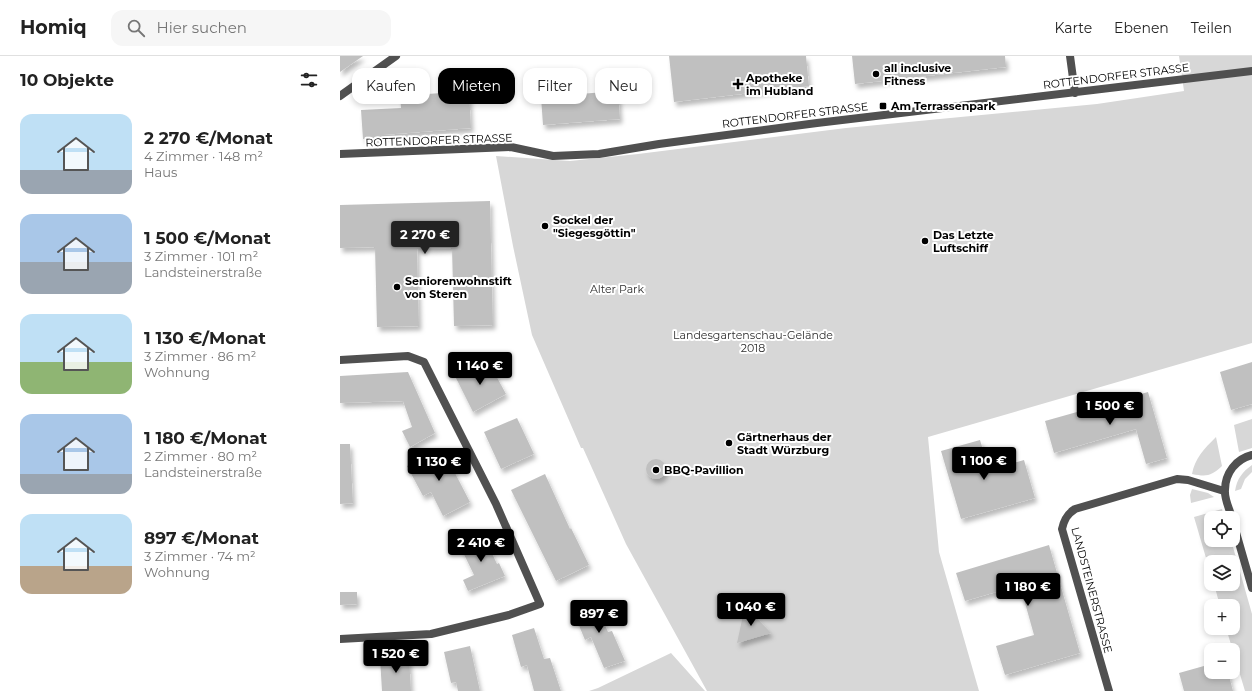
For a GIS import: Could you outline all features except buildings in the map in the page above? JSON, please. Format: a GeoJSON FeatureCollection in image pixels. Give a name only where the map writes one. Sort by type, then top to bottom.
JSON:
{"type":"FeatureCollection","features":[{"type":"Feature","properties":{"kind":"street"},"geometry":{"type":"LineString","coordinates":[[340,96],[396,56]]}},
{"type":"Feature","properties":{"kind":"street"},"geometry":{"type":"LineString","coordinates":[[1070,56],[1075,93]]}},
{"type":"Feature","properties":{"kind":"street","name":"ROTTENDORFER STRASSE"},"geometry":{"type":"LineString","coordinates":[[340,154],[511,147],[553,156],[599,154],[659,144],[816,123],[1252,71]]}},
{"type":"Feature","properties":{"kind":"street"},"geometry":{"type":"LineString","coordinates":[[340,148],[350,153]]}},
{"type":"Feature","properties":{"kind":"street"},"geometry":{"type":"LineString","coordinates":[[340,360],[408,356],[424,362],[496,504],[540,604],[509,615],[431,634],[340,639]]}},
{"type":"Feature","properties":{"kind":"street"},"geometry":{"type":"LineString","coordinates":[[1230,511],[1224,491],[1226,478],[1232,466],[1244,457],[1252,455]]}},
{"type":"Feature","properties":{"kind":"street","name":"LANDSTEINERSTRASSE"},"geometry":{"type":"LineString","coordinates":[[1109,691],[1062,529],[1066,517],[1076,509],[1177,479],[1188,480],[1224,491]]}},
{"type":"Feature","properties":{"kind":"street"},"geometry":{"type":"LineString","coordinates":[[1240,546],[1252,588]]}},
{"type":"Feature","properties":{"kind":"green space","name":"Landesgartenschau-Gelände 2018"},"geometry":{"type":"Polygon","coordinates":[[[1179,56],[1252,56],[1252,343],[928,437],[939,552],[979,691],[707,691],[626,544],[583,448],[581,448],[532,335],[496,156],[570,161],[846,128],[1097,104],[1184,91],[1179,56]]]}},
{"type":"Feature","properties":{"kind":"green space"},"geometry":{"type":"Polygon","coordinates":[[[1252,419],[1252,448],[1239,452],[1234,425],[1252,419]]]}},
{"type":"Feature","properties":{"kind":"green space"},"geometry":{"type":"Polygon","coordinates":[[[1216,437],[1222,466],[1215,472],[1208,475],[1192,474],[1198,458],[1216,437]]]}},
{"type":"Feature","properties":{"kind":"green space"},"geometry":{"type":"Polygon","coordinates":[[[1252,465],[1252,472],[1245,479],[1241,489],[1235,491],[1240,476],[1252,465]]]}},
{"type":"Feature","properties":{"kind":"green space"},"geometry":{"type":"Polygon","coordinates":[[[1192,489],[1208,493],[1214,497],[1191,503],[1190,495],[1192,489]]]}},
{"type":"Feature","properties":{"kind":"green space"},"geometry":{"type":"Polygon","coordinates":[[[1204,514],[1204,547],[1233,547],[1235,555],[1205,555],[1194,517],[1204,514]]]}},
{"type":"Feature","properties":{"kind":"green space"},"geometry":{"type":"Polygon","coordinates":[[[1240,572],[1252,614],[1252,691],[1245,691],[1240,674],[1240,643],[1231,643],[1228,635],[1240,635],[1240,599],[1218,599],[1216,591],[1240,591],[1240,572]]]}},
{"type":"Feature","properties":{"kind":"green space"},"geometry":{"type":"Polygon","coordinates":[[[671,653],[705,691],[589,691],[598,688],[671,653]]]}},
{"type":"Feature","properties":{"kind":"place","name":"all inclusive Fitness"},"geometry":{"type":"Point","coordinates":[876,74]}},
{"type":"Feature","properties":{"kind":"place","name":"Apotheke im Hubland"},"geometry":{"type":"Point","coordinates":[738,84]}},
{"type":"Feature","properties":{"kind":"place","name":"Am Terrassenpark"},"geometry":{"type":"Point","coordinates":[883,106]}},
{"type":"Feature","properties":{"kind":"place","name":"Sockel der \"Siegesgöttin\""},"geometry":{"type":"Point","coordinates":[545,226]}},
{"type":"Feature","properties":{"kind":"place","name":"Das Letzte Luftschiff"},"geometry":{"type":"Point","coordinates":[925,241]}},
{"type":"Feature","properties":{"kind":"place","name":"Seniorenwohnstift von Steren"},"geometry":{"type":"Point","coordinates":[397,287]}},
{"type":"Feature","properties":{"kind":"place","name":"Gärtnerhaus der Stadt Würzburg"},"geometry":{"type":"Point","coordinates":[729,443]}},
{"type":"Feature","properties":{"kind":"place","name":"BBQ-Pavillion"},"geometry":{"type":"Point","coordinates":[656,470]}},
{"type":"Feature","properties":{"kind":"park label","name":"Alter Park"},"geometry":{"type":"Point","coordinates":[617,289]}}]}
